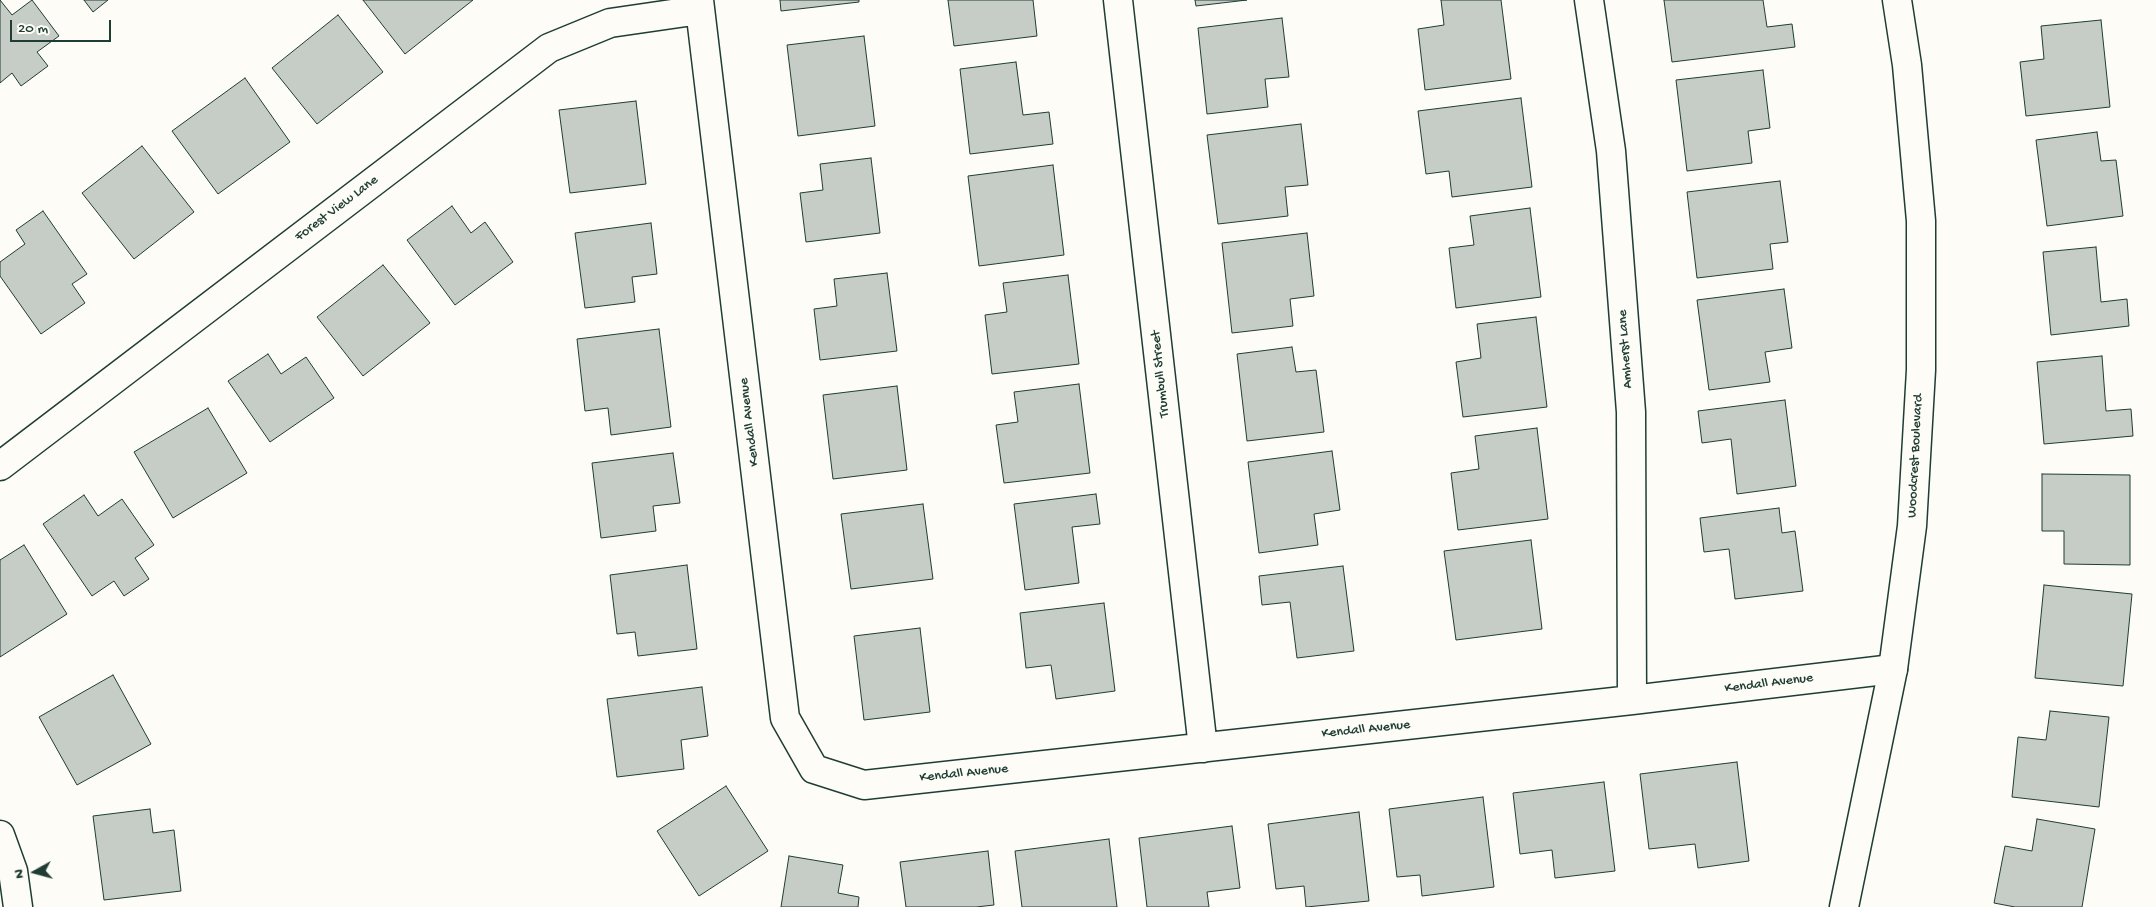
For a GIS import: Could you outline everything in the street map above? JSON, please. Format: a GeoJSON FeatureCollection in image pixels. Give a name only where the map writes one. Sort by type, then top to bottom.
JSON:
{"type":"FeatureCollection","features":[{"type":"Feature","properties":{"kind":"street","name":"Trumbull Street"},"geometry":{"type":"LineString","coordinates":[[1118,0],[1203,748]]}},
{"type":"Feature","properties":{"kind":"street","name":"Amherst Lane"},"geometry":{"type":"LineString","coordinates":[[1588,0],[1611,151],[1631,412],[1632,700]]}},
{"type":"Feature","properties":{"kind":"street","name":"Woodcrest Boulevard"},"geometry":{"type":"LineString","coordinates":[[1844,907],[1892,669],[1912,526],[1921,370],[1921,221],[1907,65],[1897,0]]}},
{"type":"Feature","properties":{"kind":"street","name":"Kendall Avenue"},"geometry":{"type":"LineString","coordinates":[[699,5],[785,718],[814,770],[864,785],[1632,700],[1892,669]]}},
{"type":"Feature","properties":{"kind":"street","name":"Forest View Lane"},"geometry":{"type":"LineString","coordinates":[[0,466],[549,48],[610,23],[699,5]]}},
{"type":"Feature","properties":{"kind":"street"},"geometry":{"type":"LineString","coordinates":[[0,835],[13,871],[18,907]]}},
{"type":"Feature","properties":{"kind":"building"},"geometry":{"type":"Polygon","coordinates":[[[0,0],[12,15],[32,0],[59,36],[37,52],[48,66],[21,86],[12,73],[0,83],[0,0]]]}},
{"type":"Feature","properties":{"kind":"building"},"geometry":{"type":"Polygon","coordinates":[[[84,0],[108,0],[93,12],[84,0]]]}},
{"type":"Feature","properties":{"kind":"building"},"geometry":{"type":"Polygon","coordinates":[[[363,0],[473,0],[405,54],[363,0]]]}},
{"type":"Feature","properties":{"kind":"building"},"geometry":{"type":"Polygon","coordinates":[[[780,0],[859,0],[859,2],[781,11],[780,0]]]}},
{"type":"Feature","properties":{"kind":"building"},"geometry":{"type":"Polygon","coordinates":[[[948,0],[1033,0],[1037,36],[954,46],[948,0]]]}},
{"type":"Feature","properties":{"kind":"building"},"geometry":{"type":"Polygon","coordinates":[[[1195,0],[1247,0],[1196,6],[1195,0]]]}},
{"type":"Feature","properties":{"kind":"building"},"geometry":{"type":"Polygon","coordinates":[[[1441,0],[1501,0],[1511,79],[1425,90],[1418,29],[1444,25],[1441,0]]]}},
{"type":"Feature","properties":{"kind":"building"},"geometry":{"type":"Polygon","coordinates":[[[1664,0],[1763,0],[1767,27],[1792,24],[1795,47],[1672,62],[1664,0]]]}},
{"type":"Feature","properties":{"kind":"building"},"geometry":{"type":"Polygon","coordinates":[[[338,15],[383,72],[317,124],[272,68],[338,15]]]}},
{"type":"Feature","properties":{"kind":"building"},"geometry":{"type":"Polygon","coordinates":[[[1282,18],[1289,77],[1265,79],[1268,107],[1207,114],[1198,28],[1282,18]]]}},
{"type":"Feature","properties":{"kind":"building"},"geometry":{"type":"Polygon","coordinates":[[[2101,20],[2110,107],[2026,116],[2020,62],[2044,59],[2041,26],[2101,20]]]}},
{"type":"Feature","properties":{"kind":"building"},"geometry":{"type":"Polygon","coordinates":[[[864,36],[875,126],[798,136],[787,45],[864,36]]]}},
{"type":"Feature","properties":{"kind":"building"},"geometry":{"type":"Polygon","coordinates":[[[1016,62],[1023,115],[1049,112],[1053,144],[970,154],[960,69],[1016,62]]]}},
{"type":"Feature","properties":{"kind":"building"},"geometry":{"type":"Polygon","coordinates":[[[1763,70],[1770,128],[1748,131],[1752,163],[1687,171],[1676,80],[1763,70]]]}},
{"type":"Feature","properties":{"kind":"building"},"geometry":{"type":"Polygon","coordinates":[[[245,78],[290,142],[218,194],[172,131],[245,78]]]}},
{"type":"Feature","properties":{"kind":"building"},"geometry":{"type":"Polygon","coordinates":[[[1521,98],[1532,187],[1452,197],[1449,171],[1426,174],[1418,111],[1521,98]]]}},
{"type":"Feature","properties":{"kind":"building"},"geometry":{"type":"Polygon","coordinates":[[[636,101],[646,184],[570,193],[559,110],[636,101]]]}},
{"type":"Feature","properties":{"kind":"building"},"geometry":{"type":"Polygon","coordinates":[[[1301,124],[1308,185],[1285,187],[1288,216],[1218,224],[1207,135],[1301,124]]]}},
{"type":"Feature","properties":{"kind":"building"},"geometry":{"type":"Polygon","coordinates":[[[2097,132],[2101,161],[2116,160],[2123,216],[2047,226],[2036,140],[2097,132]]]}},
{"type":"Feature","properties":{"kind":"building"},"geometry":{"type":"Polygon","coordinates":[[[142,146],[194,212],[134,259],[82,193],[142,146]]]}},
{"type":"Feature","properties":{"kind":"building"},"geometry":{"type":"Polygon","coordinates":[[[871,158],[880,233],[806,242],[800,193],[823,190],[820,164],[871,158]]]}},
{"type":"Feature","properties":{"kind":"building"},"geometry":{"type":"Polygon","coordinates":[[[1053,165],[1064,255],[979,266],[968,176],[1053,165]]]}},
{"type":"Feature","properties":{"kind":"building"},"geometry":{"type":"Polygon","coordinates":[[[1780,181],[1788,242],[1770,244],[1773,269],[1697,278],[1687,192],[1780,181]]]}},
{"type":"Feature","properties":{"kind":"building"},"geometry":{"type":"Polygon","coordinates":[[[452,206],[471,233],[485,222],[513,262],[455,305],[407,240],[452,206]]]}},
{"type":"Feature","properties":{"kind":"building"},"geometry":{"type":"Polygon","coordinates":[[[1530,208],[1541,297],[1456,308],[1449,248],[1474,245],[1470,216],[1530,208]]]}},
{"type":"Feature","properties":{"kind":"building"},"geometry":{"type":"Polygon","coordinates":[[[43,211],[87,274],[72,284],[85,303],[41,334],[0,276],[0,262],[25,244],[16,230],[43,211]]]}},
{"type":"Feature","properties":{"kind":"building"},"geometry":{"type":"Polygon","coordinates":[[[651,223],[657,274],[632,277],[635,302],[585,308],[575,233],[651,223]]]}},
{"type":"Feature","properties":{"kind":"building"},"geometry":{"type":"Polygon","coordinates":[[[1307,233],[1314,296],[1290,299],[1293,326],[1232,333],[1222,243],[1307,233]]]}},
{"type":"Feature","properties":{"kind":"building"},"geometry":{"type":"Polygon","coordinates":[[[2096,247],[2101,302],[2127,299],[2129,326],[2051,335],[2043,252],[2096,247]]]}},
{"type":"Feature","properties":{"kind":"building"},"geometry":{"type":"Polygon","coordinates":[[[383,265],[430,323],[363,376],[317,317],[383,265]]]}},
{"type":"Feature","properties":{"kind":"building"},"geometry":{"type":"Polygon","coordinates":[[[887,273],[897,351],[820,360],[814,309],[837,306],[834,279],[887,273]]]}},
{"type":"Feature","properties":{"kind":"building"},"geometry":{"type":"Polygon","coordinates":[[[1068,275],[1079,364],[992,374],[985,315],[1007,312],[1003,283],[1068,275]]]}},
{"type":"Feature","properties":{"kind":"building"},"geometry":{"type":"Polygon","coordinates":[[[1784,289],[1792,348],[1765,352],[1770,382],[1709,390],[1697,300],[1784,289]]]}},
{"type":"Feature","properties":{"kind":"building"},"geometry":{"type":"Polygon","coordinates":[[[1536,317],[1547,407],[1463,417],[1456,362],[1481,358],[1477,324],[1536,317]]]}},
{"type":"Feature","properties":{"kind":"building"},"geometry":{"type":"Polygon","coordinates":[[[659,329],[671,427],[611,435],[608,408],[585,411],[577,339],[659,329]]]}},
{"type":"Feature","properties":{"kind":"building"},"geometry":{"type":"Polygon","coordinates":[[[1292,347],[1296,372],[1316,370],[1324,432],[1247,441],[1237,354],[1292,347]]]}},
{"type":"Feature","properties":{"kind":"building"},"geometry":{"type":"Polygon","coordinates":[[[268,354],[281,374],[306,357],[334,398],[270,442],[228,381],[268,354]]]}},
{"type":"Feature","properties":{"kind":"building"},"geometry":{"type":"Polygon","coordinates":[[[2102,356],[2106,411],[2131,409],[2133,436],[2044,444],[2037,362],[2102,356]]]}},
{"type":"Feature","properties":{"kind":"building"},"geometry":{"type":"Polygon","coordinates":[[[1079,384],[1090,473],[1004,483],[996,425],[1018,422],[1014,392],[1079,384]]]}},
{"type":"Feature","properties":{"kind":"building"},"geometry":{"type":"Polygon","coordinates":[[[897,386],[907,470],[833,479],[823,395],[897,386]]]}},
{"type":"Feature","properties":{"kind":"building"},"geometry":{"type":"Polygon","coordinates":[[[1785,400],[1796,486],[1737,494],[1731,439],[1702,443],[1698,411],[1785,400]]]}},
{"type":"Feature","properties":{"kind":"building"},"geometry":{"type":"Polygon","coordinates":[[[208,408],[247,473],[173,518],[134,452],[208,408]]]}},
{"type":"Feature","properties":{"kind":"building"},"geometry":{"type":"Polygon","coordinates":[[[1537,428],[1548,519],[1458,530],[1451,473],[1479,469],[1475,436],[1537,428]]]}},
{"type":"Feature","properties":{"kind":"building"},"geometry":{"type":"Polygon","coordinates":[[[1332,451],[1340,510],[1314,514],[1318,545],[1259,553],[1248,462],[1332,451]]]}},
{"type":"Feature","properties":{"kind":"building"},"geometry":{"type":"Polygon","coordinates":[[[673,453],[680,503],[653,506],[656,531],[601,538],[592,463],[673,453]]]}},
{"type":"Feature","properties":{"kind":"building"},"geometry":{"type":"Polygon","coordinates":[[[2042,474],[2130,475],[2130,565],[2064,564],[2064,531],[2042,531],[2042,474]]]}},
{"type":"Feature","properties":{"kind":"building"},"geometry":{"type":"Polygon","coordinates":[[[1096,494],[1100,524],[1072,527],[1079,583],[1025,590],[1014,504],[1096,494]]]}},
{"type":"Feature","properties":{"kind":"building"},"geometry":{"type":"Polygon","coordinates":[[[84,495],[98,516],[122,499],[154,545],[135,558],[149,579],[124,596],[114,581],[92,596],[43,524],[84,495]]]}},
{"type":"Feature","properties":{"kind":"building"},"geometry":{"type":"Polygon","coordinates":[[[923,504],[933,579],[851,589],[841,514],[923,504]]]}},
{"type":"Feature","properties":{"kind":"building"},"geometry":{"type":"Polygon","coordinates":[[[1779,508],[1782,533],[1795,531],[1803,591],[1735,599],[1729,549],[1704,552],[1700,518],[1779,508]]]}},
{"type":"Feature","properties":{"kind":"building"},"geometry":{"type":"Polygon","coordinates":[[[1531,540],[1542,629],[1456,640],[1444,551],[1531,540]]]}},
{"type":"Feature","properties":{"kind":"building"},"geometry":{"type":"Polygon","coordinates":[[[24,545],[67,614],[0,657],[0,560],[24,545]]]}},
{"type":"Feature","properties":{"kind":"building"},"geometry":{"type":"Polygon","coordinates":[[[687,565],[697,649],[638,656],[635,632],[617,634],[610,575],[687,565]]]}},
{"type":"Feature","properties":{"kind":"building"},"geometry":{"type":"Polygon","coordinates":[[[1343,566],[1354,651],[1297,658],[1290,602],[1262,605],[1259,576],[1343,566]]]}},
{"type":"Feature","properties":{"kind":"building"},"geometry":{"type":"Polygon","coordinates":[[[2044,585],[2132,594],[2123,686],[2035,678],[2044,585]]]}},
{"type":"Feature","properties":{"kind":"building"},"geometry":{"type":"Polygon","coordinates":[[[1104,603],[1115,691],[1056,699],[1051,665],[1026,668],[1020,613],[1104,603]]]}},
{"type":"Feature","properties":{"kind":"building"},"geometry":{"type":"Polygon","coordinates":[[[920,628],[930,712],[864,720],[854,636],[920,628]]]}},
{"type":"Feature","properties":{"kind":"building"},"geometry":{"type":"Polygon","coordinates":[[[113,675],[151,744],[77,785],[39,717],[113,675]]]}},
{"type":"Feature","properties":{"kind":"building"},"geometry":{"type":"Polygon","coordinates":[[[702,687],[708,736],[681,740],[684,769],[617,777],[607,699],[702,687]]]}},
{"type":"Feature","properties":{"kind":"building"},"geometry":{"type":"Polygon","coordinates":[[[2050,711],[2109,717],[2099,807],[2012,797],[2018,737],[2046,740],[2050,711]]]}},
{"type":"Feature","properties":{"kind":"building"},"geometry":{"type":"Polygon","coordinates":[[[1737,762],[1749,861],[1698,868],[1695,844],[1649,849],[1640,774],[1737,762]]]}},
{"type":"Feature","properties":{"kind":"building"},"geometry":{"type":"Polygon","coordinates":[[[1604,782],[1615,871],[1555,878],[1552,850],[1520,854],[1513,793],[1604,782]]]}},
{"type":"Feature","properties":{"kind":"building"},"geometry":{"type":"Polygon","coordinates":[[[726,786],[768,851],[699,896],[657,831],[726,786]]]}},
{"type":"Feature","properties":{"kind":"building"},"geometry":{"type":"Polygon","coordinates":[[[1483,797],[1494,887],[1422,896],[1420,875],[1397,877],[1389,809],[1483,797]]]}},
{"type":"Feature","properties":{"kind":"building"},"geometry":{"type":"Polygon","coordinates":[[[150,809],[153,833],[174,830],[181,891],[104,900],[93,816],[150,809]]]}},
{"type":"Feature","properties":{"kind":"building"},"geometry":{"type":"Polygon","coordinates":[[[1359,812],[1369,901],[1306,907],[1304,886],[1276,889],[1268,824],[1359,812]]]}},
{"type":"Feature","properties":{"kind":"building"},"geometry":{"type":"Polygon","coordinates":[[[2037,819],[2095,829],[2082,907],[2015,907],[1994,903],[2005,846],[2032,851],[2037,819]]]}},
{"type":"Feature","properties":{"kind":"building"},"geometry":{"type":"Polygon","coordinates":[[[1232,826],[1240,888],[1207,892],[1209,907],[1147,907],[1139,838],[1232,826]]]}},
{"type":"Feature","properties":{"kind":"building"},"geometry":{"type":"Polygon","coordinates":[[[1109,839],[1117,907],[1022,907],[1015,851],[1109,839]]]}},
{"type":"Feature","properties":{"kind":"building"},"geometry":{"type":"Polygon","coordinates":[[[988,851],[994,905],[976,907],[906,907],[900,862],[988,851]]]}},
{"type":"Feature","properties":{"kind":"building"},"geometry":{"type":"Polygon","coordinates":[[[789,856],[843,865],[838,893],[859,897],[858,907],[781,907],[789,856]]]}}]}
